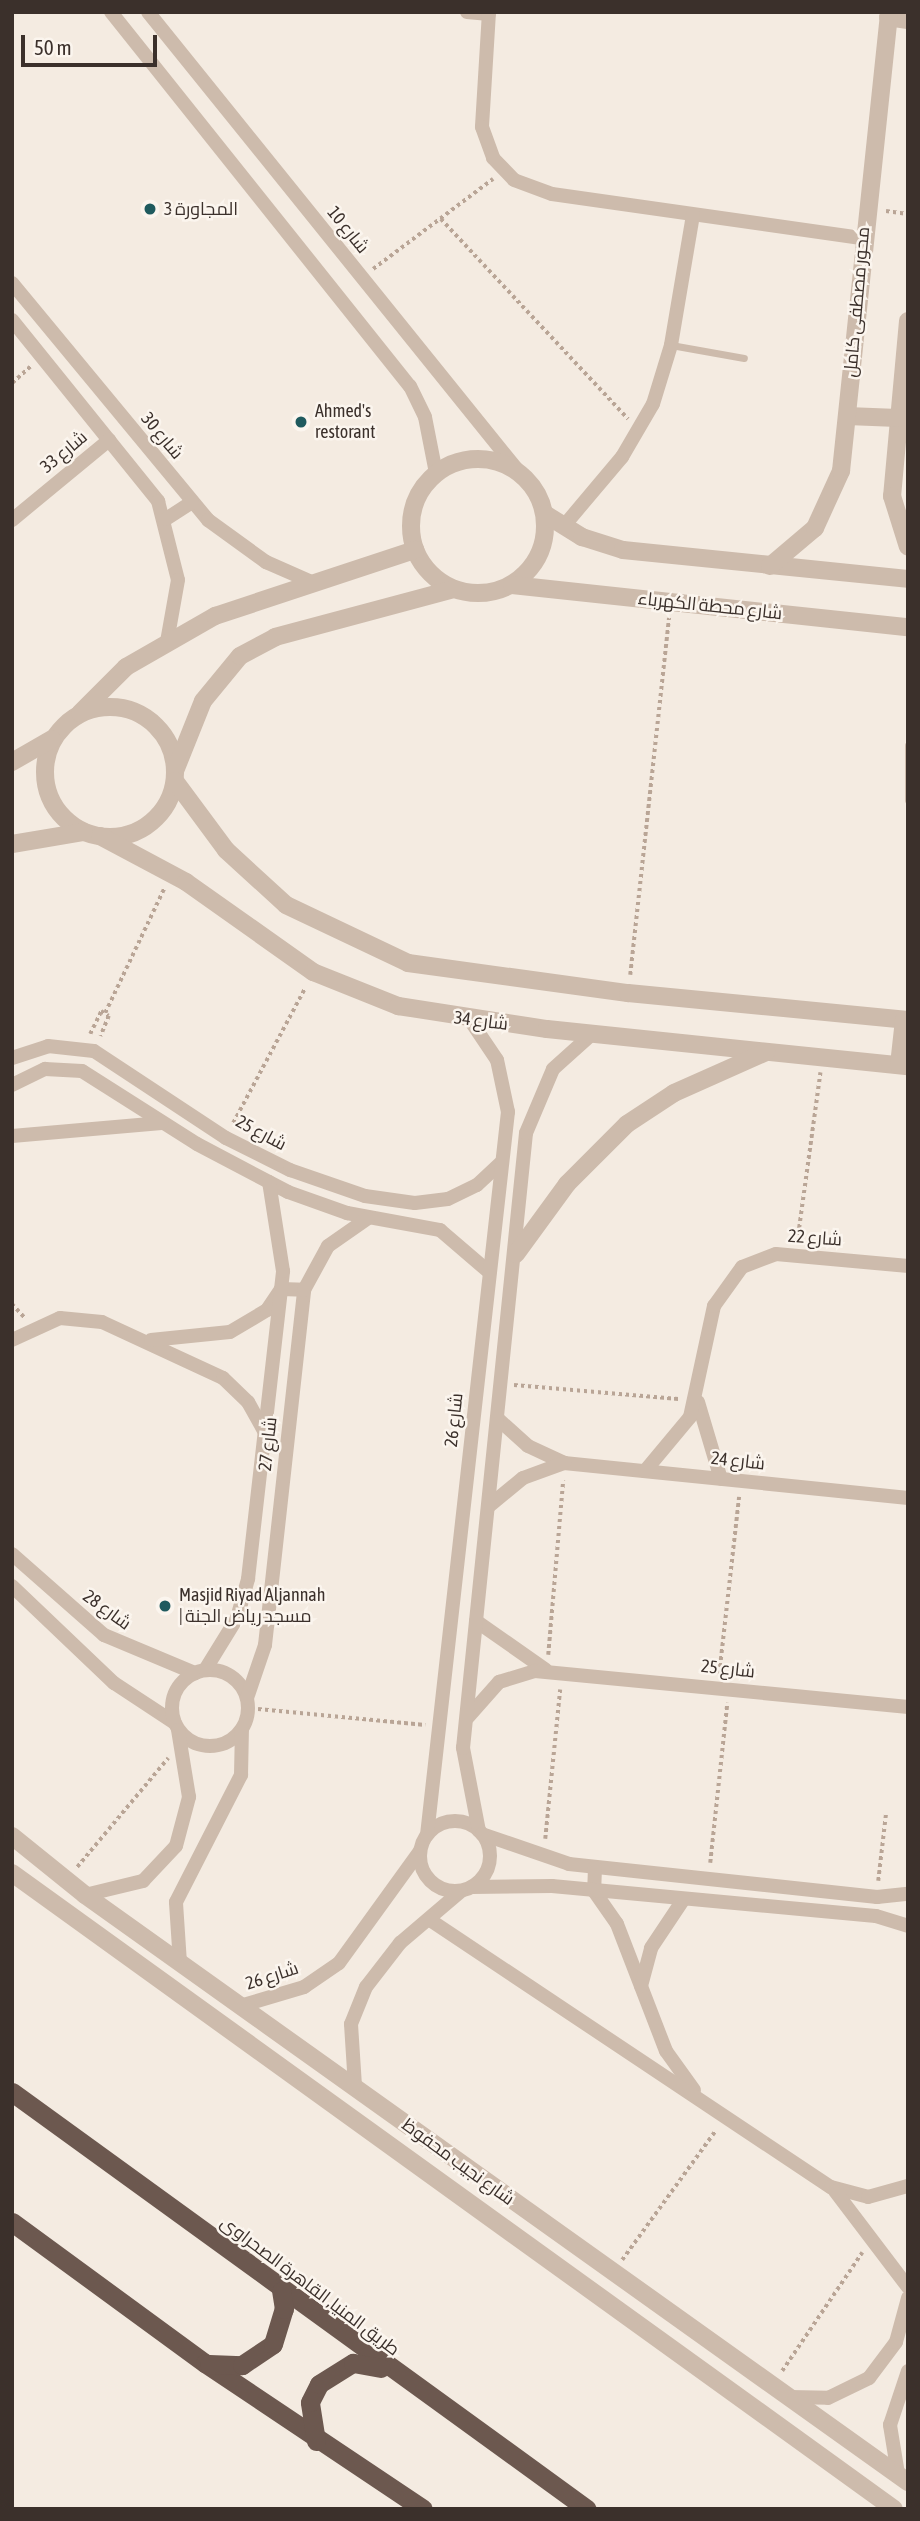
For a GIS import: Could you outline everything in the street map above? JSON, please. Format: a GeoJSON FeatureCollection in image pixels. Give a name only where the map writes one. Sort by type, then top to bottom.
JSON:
{"type":"FeatureCollection","features":[{"type":"Feature","properties":{"kind":"highway","name":"طريق المنيا, القاهرة الصحراوى"},"geometry":{"type":"LineString","coordinates":[[12,2092],[391,2373],[587,2509]]}},
{"type":"Feature","properties":{"kind":"highway"},"geometry":{"type":"LineString","coordinates":[[12,2222],[205,2363],[317,2441],[423,2509]]}},
{"type":"Feature","properties":{"kind":"highway"},"geometry":{"type":"LineString","coordinates":[[205,2363],[233,2366],[259,2358],[281,2328],[281,2291]]}},
{"type":"Feature","properties":{"kind":"highway"},"geometry":{"type":"LineString","coordinates":[[317,2441],[310,2402],[334,2370],[353,2363],[391,2373]]}},
{"type":"Feature","properties":{"kind":"street"},"geometry":{"type":"LineString","coordinates":[[111,12],[410,386],[425,417],[436,473]]}},
{"type":"Feature","properties":{"kind":"street","name":"شارع 10"},"geometry":{"type":"LineString","coordinates":[[148,12],[519,471]]}},
{"type":"Feature","properties":{"kind":"street"},"geometry":{"type":"LineString","coordinates":[[467,12],[489,13],[482,127],[503,171],[538,192],[863,238]]}},
{"type":"Feature","properties":{"kind":"street"},"geometry":{"type":"LineString","coordinates":[[888,15],[908,20]]}},
{"type":"Feature","properties":{"kind":"street","name":"محور مصطفى كامل"},"geometry":{"type":"LineString","coordinates":[[770,566],[801,544],[826,510],[841,471],[888,15]]}},
{"type":"Feature","properties":{"kind":"street"},"geometry":{"type":"LineString","coordinates":[[563,527],[639,431],[671,345],[693,215]]}},
{"type":"Feature","properties":{"kind":"street","name":"شارع 30"},"geometry":{"type":"LineString","coordinates":[[12,283],[192,502],[245,550],[309,581]]}},
{"type":"Feature","properties":{"kind":"street"},"geometry":{"type":"LineString","coordinates":[[12,320],[109,440],[166,519],[178,580],[167,642]]}},
{"type":"Feature","properties":{"kind":"street"},"geometry":{"type":"LineString","coordinates":[[908,321],[903,416],[892,496],[908,548]]}},
{"type":"Feature","properties":{"kind":"street"},"geometry":{"type":"LineString","coordinates":[[846,416],[903,416]]}},
{"type":"Feature","properties":{"kind":"street","name":"شارع 33"},"geometry":{"type":"LineString","coordinates":[[12,520],[109,440]]}},
{"type":"Feature","properties":{"kind":"street"},"geometry":{"type":"LineString","coordinates":[[545,514],[540,555],[512,585],[473,593],[454,589],[431,573],[415,550],[411,516],[436,473],[477,458],[519,471],[545,514],[563,527],[623,550],[908,579]]}},
{"type":"Feature","properties":{"kind":"street"},"geometry":{"type":"LineString","coordinates":[[166,519],[192,502]]}},
{"type":"Feature","properties":{"kind":"street"},"geometry":{"type":"LineString","coordinates":[[12,762],[52,739],[126,667],[167,642],[257,598],[415,550]]}},
{"type":"Feature","properties":{"kind":"street","name":"شارع محطة الكهرباء"},"geometry":{"type":"LineString","coordinates":[[512,585],[908,627]]}},
{"type":"Feature","properties":{"kind":"street"},"geometry":{"type":"LineString","coordinates":[[12,844],[149,824],[175,776],[213,684],[248,650],[454,589]]}},
{"type":"Feature","properties":{"kind":"street"},"geometry":{"type":"LineString","coordinates":[[80,713],[112,707],[143,716],[160,730],[175,776],[255,880],[286,905],[368,948],[464,973],[628,993],[906,1020],[904,1065]]}},
{"type":"Feature","properties":{"kind":"street"},"geometry":{"type":"LineString","coordinates":[[52,739],[44,775],[48,793],[68,822],[92,834]]}},
{"type":"Feature","properties":{"kind":"street","name":"شارع 34"},"geometry":{"type":"LineString","coordinates":[[92,834],[172,874],[313,972],[388,1003],[470,1020],[904,1065]]}},
{"type":"Feature","properties":{"kind":"street","name":"شارع 26"},"geometry":{"type":"LineString","coordinates":[[427,1835],[506,1130],[503,1075],[470,1020]]}},
{"type":"Feature","properties":{"kind":"street"},"geometry":{"type":"LineString","coordinates":[[355,2086],[349,2044],[356,2005],[388,1957],[467,1889],[489,1863],[466,1782],[464,1724],[516,1254],[526,1133],[543,1084],[592,1034]]}},
{"type":"Feature","properties":{"kind":"street","name":"شارع 25"},"geometry":{"type":"LineString","coordinates":[[12,1058],[48,1046],[89,1050],[128,1071],[226,1138],[317,1181],[399,1201],[456,1196],[502,1162]]}},
{"type":"Feature","properties":{"kind":"street"},"geometry":{"type":"LineString","coordinates":[[516,1254],[567,1184],[627,1124],[674,1093],[769,1051]]}},
{"type":"Feature","properties":{"kind":"street"},"geometry":{"type":"LineString","coordinates":[[12,1085],[32,1073],[70,1068],[115,1090],[161,1123],[269,1182],[368,1218],[440,1230],[489,1272]]}},
{"type":"Feature","properties":{"kind":"street"},"geometry":{"type":"LineString","coordinates":[[115,1090],[128,1071]]}},
{"type":"Feature","properties":{"kind":"street"},"geometry":{"type":"LineString","coordinates":[[12,1136],[161,1123]]}},
{"type":"Feature","properties":{"kind":"street"},"geometry":{"type":"LineString","coordinates":[[506,1130],[526,1133]]}},
{"type":"Feature","properties":{"kind":"street","name":"شارع 27"},"geometry":{"type":"LineString","coordinates":[[200,1671],[237,1618],[248,1579],[281,1289],[282,1234],[269,1182]]}},
{"type":"Feature","properties":{"kind":"street"},"geometry":{"type":"LineString","coordinates":[[395,1222],[399,1201]]}},
{"type":"Feature","properties":{"kind":"street","name":"شارع 27"},"geometry":{"type":"LineString","coordinates":[[248,1703],[262,1659],[273,1581],[304,1290],[328,1246],[368,1218]]}},
{"type":"Feature","properties":{"kind":"street","name":"شارع 22"},"geometry":{"type":"LineString","coordinates":[[645,1471],[681,1433],[698,1401],[713,1306],[724,1284],[752,1261],[795,1255],[908,1266]]}},
{"type":"Feature","properties":{"kind":"street"},"geometry":{"type":"LineString","coordinates":[[149,1340],[230,1332],[267,1310],[281,1289],[304,1290]]}},
{"type":"Feature","properties":{"kind":"street"},"geometry":{"type":"LineString","coordinates":[[12,1340],[33,1326],[88,1319],[149,1340],[223,1378],[248,1402],[264,1433]]}},
{"type":"Feature","properties":{"kind":"street","name":"شارع 22"},"geometry":{"type":"LineString","coordinates":[[698,1401],[721,1479]]}},
{"type":"Feature","properties":{"kind":"street","name":"شارع 24"},"geometry":{"type":"LineString","coordinates":[[498,1419],[528,1446],[564,1463],[908,1498]]}},
{"type":"Feature","properties":{"kind":"street","name":"شارع 24"},"geometry":{"type":"LineString","coordinates":[[489,1506],[523,1478],[564,1463]]}},
{"type":"Feature","properties":{"kind":"street","name":"شارع 28"},"geometry":{"type":"LineString","coordinates":[[13,1554],[104,1635],[200,1671]]}},
{"type":"Feature","properties":{"kind":"street"},"geometry":{"type":"LineString","coordinates":[[457,1569],[481,1570]]}},
{"type":"Feature","properties":{"kind":"street"},"geometry":{"type":"LineString","coordinates":[[248,1579],[273,1581]]}},
{"type":"Feature","properties":{"kind":"street"},"geometry":{"type":"LineString","coordinates":[[12,1586],[114,1683],[194,1743],[215,1746],[242,1729]]}},
{"type":"Feature","properties":{"kind":"street"},"geometry":{"type":"LineString","coordinates":[[476,1621],[547,1671]]}},
{"type":"Feature","properties":{"kind":"street"},"geometry":{"type":"LineString","coordinates":[[85,1895],[143,1881],[176,1846],[189,1797],[174,1694],[200,1671],[236,1679],[248,1703],[242,1729],[242,1775],[176,1902],[180,1963]]}},
{"type":"Feature","properties":{"kind":"street","name":"شارع 25"},"geometry":{"type":"LineString","coordinates":[[464,1724],[499,1682],[547,1671],[907,1706]]}},
{"type":"Feature","properties":{"kind":"street"},"geometry":{"type":"LineString","coordinates":[[908,1894],[870,1896],[595,1867],[543,1858],[452,1821],[427,1835],[420,1851],[430,1881],[467,1889],[594,1891],[862,1915],[908,1926]]}},
{"type":"Feature","properties":{"kind":"street","name":"شارع نجيب محفوظ"},"geometry":{"type":"LineString","coordinates":[[12,1836],[85,1895],[355,2086],[612,2274],[903,2478]]}},
{"type":"Feature","properties":{"kind":"street","name":"شارع 26"},"geometry":{"type":"LineString","coordinates":[[240,2006],[304,1987],[339,1963],[420,1851]]}},
{"type":"Feature","properties":{"kind":"street"},"geometry":{"type":"LineString","coordinates":[[595,1867],[594,1891],[617,1924],[666,2051],[710,2106]]}},
{"type":"Feature","properties":{"kind":"street","name":"شارع نجيب محفوظ"},"geometry":{"type":"LineString","coordinates":[[12,1873],[894,2509]]}},
{"type":"Feature","properties":{"kind":"street"},"geometry":{"type":"LineString","coordinates":[[862,1915],[870,1896]]}},
{"type":"Feature","properties":{"kind":"street"},"geometry":{"type":"LineString","coordinates":[[641,1986],[651,1948],[683,1900]]}},
{"type":"Feature","properties":{"kind":"street"},"geometry":{"type":"LineString","coordinates":[[430,1920],[831,2187],[874,2235],[908,2287]]}},
{"type":"Feature","properties":{"kind":"street"},"geometry":{"type":"LineString","coordinates":[[831,2187],[868,2197],[908,2186]]}},
{"type":"Feature","properties":{"kind":"street"},"geometry":{"type":"LineString","coordinates":[[533,2250],[549,2229]]}},
{"type":"Feature","properties":{"kind":"street"},"geometry":{"type":"LineString","coordinates":[[777,2391],[812,2399],[842,2393],[880,2368],[902,2345],[908,2298]]}},
{"type":"Feature","properties":{"kind":"street"},"geometry":{"type":"LineString","coordinates":[[903,2478],[890,2424],[908,2371]]}},
{"type":"Feature","properties":{"kind":"lane"},"geometry":{"type":"LineString","coordinates":[[671,345],[744,358]]}},
{"type":"Feature","properties":{"kind":"lane"},"geometry":{"type":"LineString","coordinates":[[908,744],[908,800]]}},
{"type":"Feature","properties":{"kind":"path"},"geometry":{"type":"LineString","coordinates":[[362,277],[503,171]]}},
{"type":"Feature","properties":{"kind":"path"},"geometry":{"type":"LineString","coordinates":[[441,219],[639,431]]}},
{"type":"Feature","properties":{"kind":"path"},"geometry":{"type":"LineString","coordinates":[[12,383],[42,357]]}},
{"type":"Feature","properties":{"kind":"path"},"geometry":{"type":"LineString","coordinates":[[628,993],[671,602]]}},
{"type":"Feature","properties":{"kind":"path"},"geometry":{"type":"LineString","coordinates":[[105,1013],[172,874]]}},
{"type":"Feature","properties":{"kind":"path"},"geometry":{"type":"LineString","coordinates":[[226,1138],[313,972]]}},
{"type":"Feature","properties":{"kind":"path"},"geometry":{"type":"LineString","coordinates":[[99,1012],[105,1013],[109,1016],[89,1050],[99,1012]]}},
{"type":"Feature","properties":{"kind":"path"},"geometry":{"type":"LineString","coordinates":[[795,1255],[822,1057]]}},
{"type":"Feature","properties":{"kind":"path"},"geometry":{"type":"LineString","coordinates":[[12,1304],[33,1326]]}},
{"type":"Feature","properties":{"kind":"path"},"geometry":{"type":"LineString","coordinates":[[502,1384],[698,1401]]}},
{"type":"Feature","properties":{"kind":"path"},"geometry":{"type":"LineString","coordinates":[[547,1671],[564,1463]]}},
{"type":"Feature","properties":{"kind":"path"},"geometry":{"type":"LineString","coordinates":[[709,1879],[741,1481]]}},
{"type":"Feature","properties":{"kind":"path"},"geometry":{"type":"LineString","coordinates":[[543,1858],[562,1672]]}},
{"type":"Feature","properties":{"kind":"path"},"geometry":{"type":"LineString","coordinates":[[248,1703],[441,1726]]}},
{"type":"Feature","properties":{"kind":"path"},"geometry":{"type":"LineString","coordinates":[[66,1880],[178,1731]]}},
{"type":"Feature","properties":{"kind":"path"},"geometry":{"type":"LineString","coordinates":[[870,1896],[886,1812]]}},
{"type":"Feature","properties":{"kind":"path"},"geometry":{"type":"LineString","coordinates":[[612,2274],[726,2117]]}},
{"type":"Feature","properties":{"kind":"path"},"geometry":{"type":"LineString","coordinates":[[777,2391],[874,2235]]}},
{"type":"Feature","properties":{"kind":"place","name":"المجاورة 3"},"geometry":{"type":"Point","coordinates":[150,209]}},
{"type":"Feature","properties":{"kind":"place","name":"Ahmed's restorant"},"geometry":{"type":"Point","coordinates":[301,422]}},
{"type":"Feature","properties":{"kind":"place","name":"Masjid Riyad Aljannah | مسجد رياض الجنة"},"geometry":{"type":"Point","coordinates":[165,1606]}}]}
